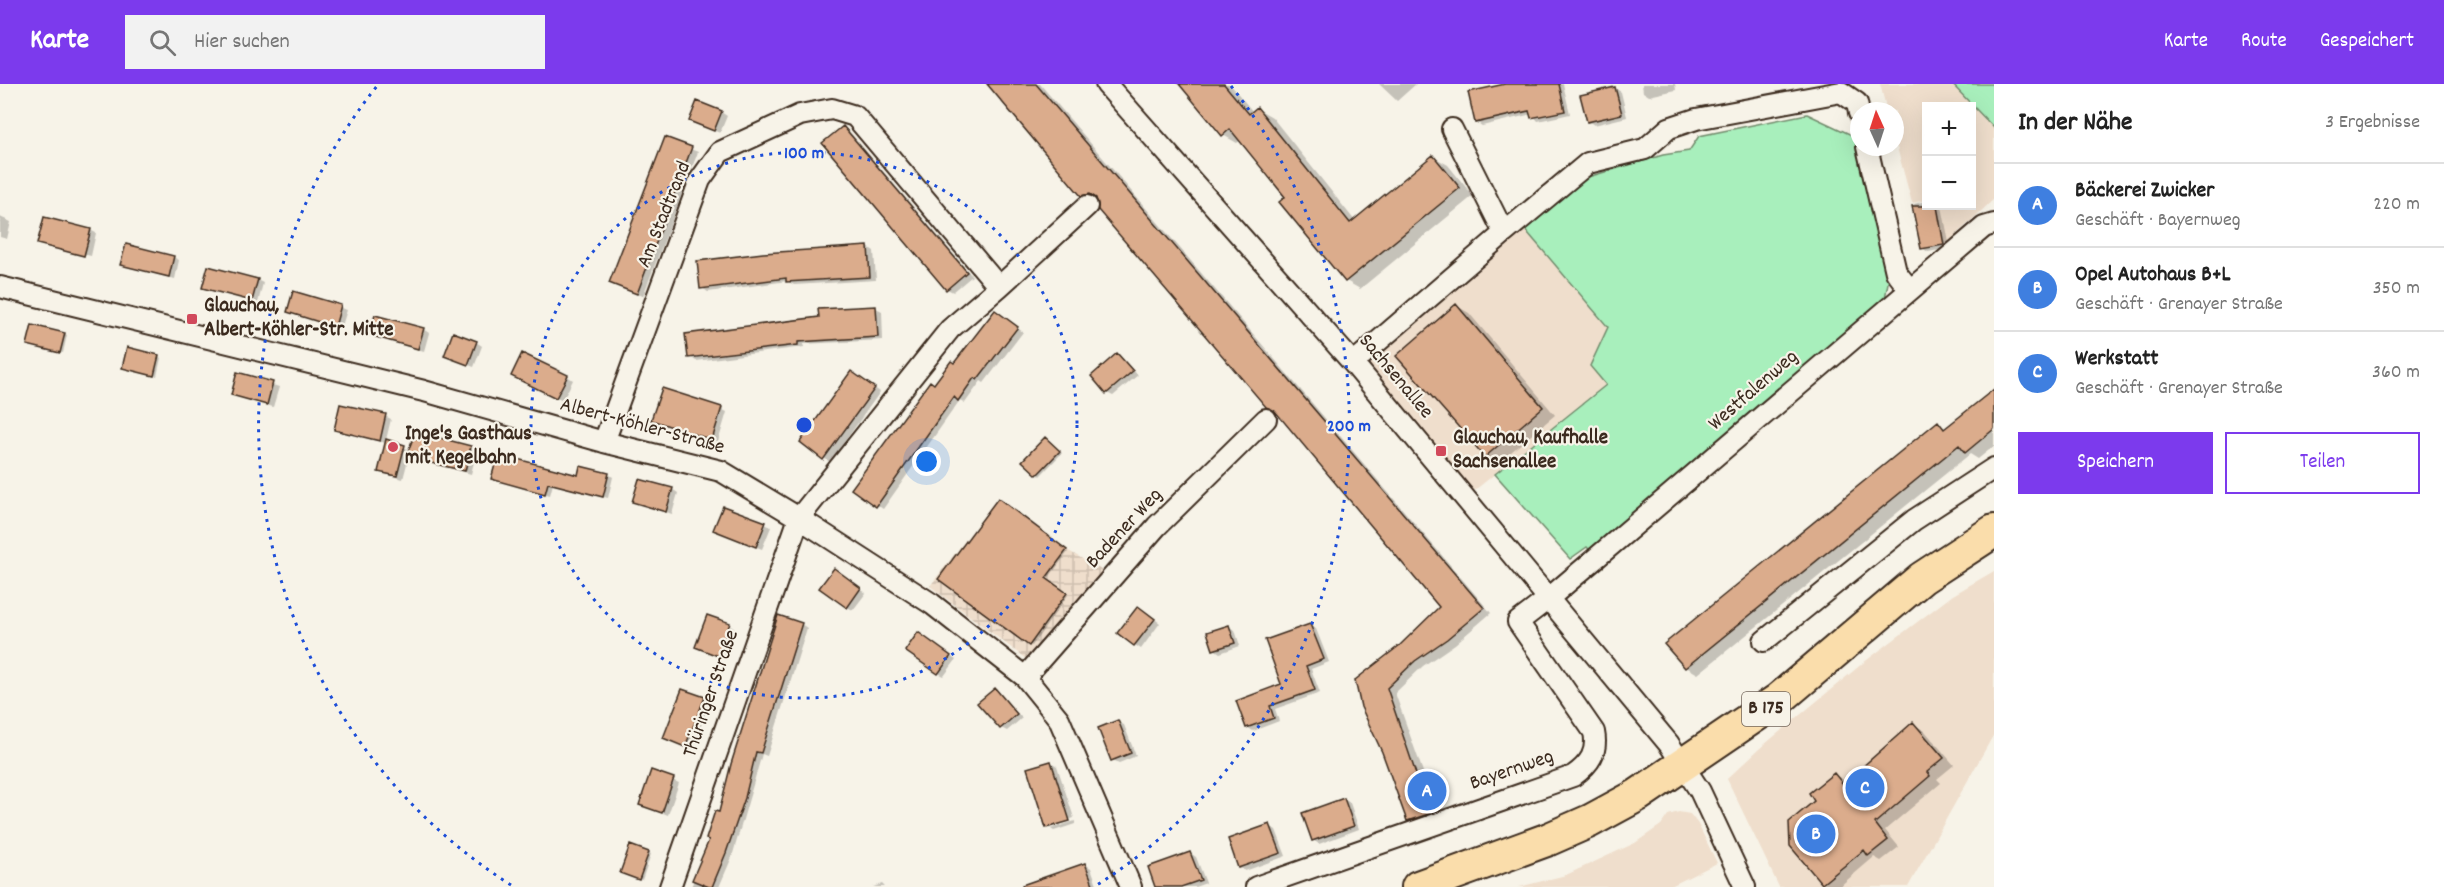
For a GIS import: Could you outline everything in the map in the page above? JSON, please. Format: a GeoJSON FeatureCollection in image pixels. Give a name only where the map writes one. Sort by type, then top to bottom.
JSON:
{"type":"FeatureCollection","features":[{"type":"Feature","properties":{"kind":"main road","name":"B 175"},"geometry":{"type":"LineString","coordinates":[[1418,887],[1590,821],[1685,765],[1778,700],[1922,578],[1994,531]]}},
{"type":"Feature","properties":{"kind":"street","name":"Sachsenallee"},"geometry":{"type":"LineString","coordinates":[[1106,84],[1353,363],[1685,765],[1705,800],[1745,887]]}},
{"type":"Feature","properties":{"kind":"street"},"geometry":{"type":"LineString","coordinates":[[1353,363],[1588,163],[1645,149],[1669,128],[1696,119],[1841,92],[1856,102]]}},
{"type":"Feature","properties":{"kind":"street","name":"Am Stadtrand"},"geometry":{"type":"LineString","coordinates":[[604,442],[700,180],[720,152],[800,115],[832,109],[855,116],[999,287]]}},
{"type":"Feature","properties":{"kind":"street"},"geometry":{"type":"LineString","coordinates":[[1452,129],[1504,233]]}},
{"type":"Feature","properties":{"kind":"street"},"geometry":{"type":"LineString","coordinates":[[1869,156],[1896,272],[1910,290]]}},
{"type":"Feature","properties":{"kind":"street"},"geometry":{"type":"LineString","coordinates":[[799,518],[950,329],[1087,206]]}},
{"type":"Feature","properties":{"kind":"street","name":"Westfalenweg"},"geometry":{"type":"LineString","coordinates":[[1548,600],[1984,227],[1994,224]]}},
{"type":"Feature","properties":{"kind":"street","name":"Albert-Köhler-Straße"},"geometry":{"type":"LineString","coordinates":[[0,286],[424,391],[604,442],[721,471],[799,518],[932,604],[1025,677],[1059,719],[1131,887]]}},
{"type":"Feature","properties":{"kind":"street","name":"Badener Weg"},"geometry":{"type":"LineString","coordinates":[[1025,677],[1157,526],[1266,419]]}},
{"type":"Feature","properties":{"kind":"street"},"geometry":{"type":"LineString","coordinates":[[1764,641],[1914,520],[1994,468]]}},
{"type":"Feature","properties":{"kind":"street","name":"Thüringer Straße"},"geometry":{"type":"LineString","coordinates":[[670,887],[799,518]]}},
{"type":"Feature","properties":{"kind":"street","name":"Bayernweg"},"geometry":{"type":"LineString","coordinates":[[1256,887],[1574,776],[1584,768],[1596,746],[1594,732],[1518,622],[1548,600]]}},
{"type":"Feature","properties":{"kind":"shaded area"},"geometry":{"type":"Polygon","coordinates":[[[1880,84],[1994,84],[1994,199],[1945,245],[1938,210],[1976,210],[1976,102],[1922,102],[1922,201],[1912,203],[1899,156],[1904,156],[1904,102],[1885,102],[1880,84]]]}},
{"type":"Feature","properties":{"kind":"shaded area"},"geometry":{"type":"Polygon","coordinates":[[[1517,220],[1608,327],[1590,366],[1606,385],[1465,498],[1353,364],[1517,220]]]}},
{"type":"Feature","properties":{"kind":"shaded area"},"geometry":{"type":"Polygon","coordinates":[[[998,498],[1067,550],[1103,571],[1026,659],[930,586],[998,498]]]}},
{"type":"Feature","properties":{"kind":"shaded area"},"geometry":{"type":"Polygon","coordinates":[[[1994,571],[1994,734],[1908,887],[1779,887],[1727,779],[1759,749],[1863,663],[1953,595],[1994,571]]]}},
{"type":"Feature","properties":{"kind":"shaded area"},"geometry":{"type":"Polygon","coordinates":[[[1679,812],[1690,814],[1698,824],[1717,863],[1669,887],[1519,887],[1566,875],[1635,843],[1661,825],[1668,815],[1679,812]]]}},
{"type":"Feature","properties":{"kind":"green space"},"geometry":{"type":"Polygon","coordinates":[[[1952,84],[1994,84],[1994,128],[1976,109],[1976,102],[1969,102],[1952,84]]]}},
{"type":"Feature","properties":{"kind":"green space"},"geometry":{"type":"Polygon","coordinates":[[[1807,114],[1850,134],[1850,156],[1860,156],[1889,278],[1885,298],[1873,315],[1594,555],[1587,547],[1570,559],[1495,474],[1606,385],[1590,366],[1608,327],[1517,220],[1581,179],[1663,155],[1689,151],[1699,136],[1807,114]]]}},
{"type":"Feature","properties":{"kind":"building"},"geometry":{"type":"Polygon","coordinates":[[[987,84],[1036,84],[1484,608],[1447,639],[1415,661],[1387,688],[1417,777],[1432,813],[1407,821],[1382,752],[1361,707],[1355,680],[1400,645],[1439,607],[1275,411],[1266,407],[1098,210],[1096,198],[1090,194],[1081,196],[987,84]]]}},
{"type":"Feature","properties":{"kind":"building"},"geometry":{"type":"Polygon","coordinates":[[[1179,84],[1224,84],[1249,114],[1257,107],[1350,223],[1433,155],[1460,188],[1345,282],[1279,202],[1285,197],[1230,129],[1222,136],[1179,84]]]}},
{"type":"Feature","properties":{"kind":"building"},"geometry":{"type":"Polygon","coordinates":[[[1505,84],[1559,84],[1565,111],[1531,118],[1529,111],[1475,123],[1468,92],[1505,84]]]}},
{"type":"Feature","properties":{"kind":"building"},"geometry":{"type":"Polygon","coordinates":[[[1615,87],[1622,114],[1587,122],[1580,95],[1615,87]]]}},
{"type":"Feature","properties":{"kind":"building"},"geometry":{"type":"Polygon","coordinates":[[[697,101],[722,111],[714,131],[689,121],[697,101]]]}},
{"type":"Feature","properties":{"kind":"building"},"geometry":{"type":"Polygon","coordinates":[[[843,126],[967,272],[946,290],[822,143],[843,126]]]}},
{"type":"Feature","properties":{"kind":"building"},"geometry":{"type":"Polygon","coordinates":[[[665,137],[692,147],[637,294],[609,283],[665,137]]]}},
{"type":"Feature","properties":{"kind":"building"},"geometry":{"type":"Polygon","coordinates":[[[1912,206],[1922,206],[1922,210],[1938,210],[1944,245],[1921,249],[1912,206]]]}},
{"type":"Feature","properties":{"kind":"building"},"geometry":{"type":"Polygon","coordinates":[[[44,217],[91,229],[84,256],[37,244],[44,217]]]}},
{"type":"Feature","properties":{"kind":"building"},"geometry":{"type":"Polygon","coordinates":[[[126,244],[174,256],[169,277],[120,265],[126,244]]]}},
{"type":"Feature","properties":{"kind":"building"},"geometry":{"type":"Polygon","coordinates":[[[868,246],[870,277],[786,282],[786,278],[700,289],[697,261],[763,253],[868,246]]]}},
{"type":"Feature","properties":{"kind":"building"},"geometry":{"type":"Polygon","coordinates":[[[208,266],[258,279],[252,301],[202,288],[208,266]]]}},
{"type":"Feature","properties":{"kind":"building"},"geometry":{"type":"Polygon","coordinates":[[[293,291],[341,305],[335,327],[287,312],[293,291]]]}},
{"type":"Feature","properties":{"kind":"building"},"geometry":{"type":"Polygon","coordinates":[[[1456,304],[1543,407],[1485,457],[1396,356],[1456,304]]]}},
{"type":"Feature","properties":{"kind":"building"},"geometry":{"type":"Polygon","coordinates":[[[876,306],[878,337],[798,342],[798,345],[688,358],[685,334],[819,317],[818,309],[876,306]]]}},
{"type":"Feature","properties":{"kind":"building"},"geometry":{"type":"Polygon","coordinates":[[[995,310],[1018,327],[977,380],[974,378],[958,401],[954,397],[876,507],[851,489],[930,381],[934,384],[951,361],[954,363],[995,310]]]}},
{"type":"Feature","properties":{"kind":"building"},"geometry":{"type":"Polygon","coordinates":[[[375,315],[424,328],[418,349],[369,335],[375,315]]]}},
{"type":"Feature","properties":{"kind":"building"},"geometry":{"type":"Polygon","coordinates":[[[32,325],[65,333],[60,353],[27,345],[32,325]]]}},
{"type":"Feature","properties":{"kind":"building"},"geometry":{"type":"Polygon","coordinates":[[[453,332],[477,341],[468,365],[444,356],[453,332]]]}},
{"type":"Feature","properties":{"kind":"building"},"geometry":{"type":"Polygon","coordinates":[[[127,347],[159,355],[154,376],[122,368],[127,347]]]}},
{"type":"Feature","properties":{"kind":"building"},"geometry":{"type":"Polygon","coordinates":[[[522,353],[568,375],[556,398],[511,376],[522,353]]]}},
{"type":"Feature","properties":{"kind":"building"},"geometry":{"type":"Polygon","coordinates":[[[1117,353],[1133,371],[1106,394],[1091,376],[1117,353]]]}},
{"type":"Feature","properties":{"kind":"building"},"geometry":{"type":"Polygon","coordinates":[[[851,371],[875,388],[823,460],[800,442],[851,371]]]}},
{"type":"Feature","properties":{"kind":"building"},"geometry":{"type":"Polygon","coordinates":[[[237,372],[273,382],[267,405],[231,395],[237,372]]]}},
{"type":"Feature","properties":{"kind":"building"},"geometry":{"type":"Polygon","coordinates":[[[662,388],[722,407],[712,440],[651,420],[662,388]]]}},
{"type":"Feature","properties":{"kind":"building"},"geometry":{"type":"Polygon","coordinates":[[[1994,389],[1994,429],[1965,453],[1959,445],[1685,668],[1664,644],[1938,421],[1944,429],[1994,389]]]}},
{"type":"Feature","properties":{"kind":"building"},"geometry":{"type":"Polygon","coordinates":[[[340,404],[386,414],[380,441],[334,430],[340,404]]]}},
{"type":"Feature","properties":{"kind":"building"},"geometry":{"type":"Polygon","coordinates":[[[421,433],[471,446],[465,471],[406,457],[413,438],[419,439],[421,433]]]}},
{"type":"Feature","properties":{"kind":"building"},"geometry":{"type":"Polygon","coordinates":[[[1045,437],[1060,451],[1037,475],[1022,461],[1045,437]]]}},
{"type":"Feature","properties":{"kind":"building"},"geometry":{"type":"Polygon","coordinates":[[[386,439],[405,445],[397,476],[378,472],[386,439]]]}},
{"type":"Feature","properties":{"kind":"building"},"geometry":{"type":"Polygon","coordinates":[[[498,454],[578,475],[580,466],[609,473],[603,497],[548,483],[545,494],[491,479],[498,454]]]}},
{"type":"Feature","properties":{"kind":"building"},"geometry":{"type":"Polygon","coordinates":[[[639,479],[673,488],[666,512],[632,502],[639,479]]]}},
{"type":"Feature","properties":{"kind":"building"},"geometry":{"type":"Polygon","coordinates":[[[998,498],[1067,550],[1046,578],[1067,593],[1029,646],[938,579],[998,498]]]}},
{"type":"Feature","properties":{"kind":"building"},"geometry":{"type":"Polygon","coordinates":[[[723,506],[766,522],[756,547],[713,530],[723,506]]]}},
{"type":"Feature","properties":{"kind":"building"},"geometry":{"type":"Polygon","coordinates":[[[834,568],[861,588],[847,608],[819,588],[834,568]]]}},
{"type":"Feature","properties":{"kind":"building"},"geometry":{"type":"Polygon","coordinates":[[[1138,606],[1155,619],[1134,646],[1117,633],[1138,606]]]}},
{"type":"Feature","properties":{"kind":"building"},"geometry":{"type":"Polygon","coordinates":[[[707,615],[730,623],[718,656],[695,647],[707,615]]]}},
{"type":"Feature","properties":{"kind":"building"},"geometry":{"type":"Polygon","coordinates":[[[778,615],[802,623],[761,753],[756,752],[745,798],[726,853],[712,887],[709,887],[692,880],[709,840],[706,839],[715,811],[719,812],[731,764],[778,615]]]}},
{"type":"Feature","properties":{"kind":"building"},"geometry":{"type":"Polygon","coordinates":[[[1310,624],[1324,659],[1306,666],[1315,690],[1270,706],[1274,718],[1246,728],[1236,701],[1281,684],[1265,640],[1310,624]]]}},
{"type":"Feature","properties":{"kind":"building"},"geometry":{"type":"Polygon","coordinates":[[[1229,625],[1235,643],[1213,650],[1207,632],[1229,625]]]}},
{"type":"Feature","properties":{"kind":"building"},"geometry":{"type":"Polygon","coordinates":[[[918,632],[951,656],[938,674],[905,651],[918,632]]]}},
{"type":"Feature","properties":{"kind":"building"},"geometry":{"type":"Polygon","coordinates":[[[995,688],[1017,714],[1000,729],[977,703],[995,688]]]}},
{"type":"Feature","properties":{"kind":"building"},"geometry":{"type":"Polygon","coordinates":[[[682,689],[705,697],[685,747],[663,738],[682,689]]]}},
{"type":"Feature","properties":{"kind":"building"},"geometry":{"type":"Polygon","coordinates":[[[1118,720],[1131,753],[1111,761],[1098,728],[1118,720]]]}},
{"type":"Feature","properties":{"kind":"building"},"geometry":{"type":"Polygon","coordinates":[[[1913,722],[1944,758],[1927,772],[1930,776],[1875,823],[1888,840],[1868,856],[1864,850],[1822,884],[1790,846],[1789,822],[1814,801],[1809,793],[1834,773],[1843,784],[1913,722]]]}},
{"type":"Feature","properties":{"kind":"building"},"geometry":{"type":"Polygon","coordinates":[[[1051,761],[1070,821],[1046,828],[1027,768],[1051,761]]]}},
{"type":"Feature","properties":{"kind":"building"},"geometry":{"type":"Polygon","coordinates":[[[651,770],[674,778],[662,813],[639,805],[651,770]]]}},
{"type":"Feature","properties":{"kind":"building"},"geometry":{"type":"Polygon","coordinates":[[[1344,798],[1354,826],[1312,841],[1302,813],[1344,798]]]}},
{"type":"Feature","properties":{"kind":"building"},"geometry":{"type":"Polygon","coordinates":[[[1270,824],[1281,853],[1238,868],[1228,839],[1270,824]]]}},
{"type":"Feature","properties":{"kind":"building"},"geometry":{"type":"Polygon","coordinates":[[[630,845],[649,852],[639,880],[620,873],[630,845]]]}},
{"type":"Feature","properties":{"kind":"building"},"geometry":{"type":"Polygon","coordinates":[[[1190,852],[1201,880],[1181,887],[1155,887],[1148,867],[1190,852]]]}},
{"type":"Feature","properties":{"kind":"building"},"geometry":{"type":"Polygon","coordinates":[[[1085,863],[1094,887],[1023,887],[1022,885],[1085,863]]]}},
{"type":"Feature","properties":{"kind":"place","name":"Glauchau, Albert-Köhler-Str. Mitte"},"geometry":{"type":"Point","coordinates":[192,319]}},
{"type":"Feature","properties":{"kind":"place","name":"Inge's Gasthaus mit Kegelbahn"},"geometry":{"type":"Point","coordinates":[393,447]}},
{"type":"Feature","properties":{"kind":"place","name":"Glauchau, Kaufhalle Sachsenallee"},"geometry":{"type":"Point","coordinates":[1441,451]}},
{"type":"Feature","properties":{"kind":"place","name":"Werkstatt"},"geometry":{"type":"Point","coordinates":[1865,788]}},
{"type":"Feature","properties":{"kind":"place","name":"Bäckerei Zwicker"},"geometry":{"type":"Point","coordinates":[1427,791]}},
{"type":"Feature","properties":{"kind":"place","name":"Opel Autohaus B+L"},"geometry":{"type":"Point","coordinates":[1816,834]}}]}
